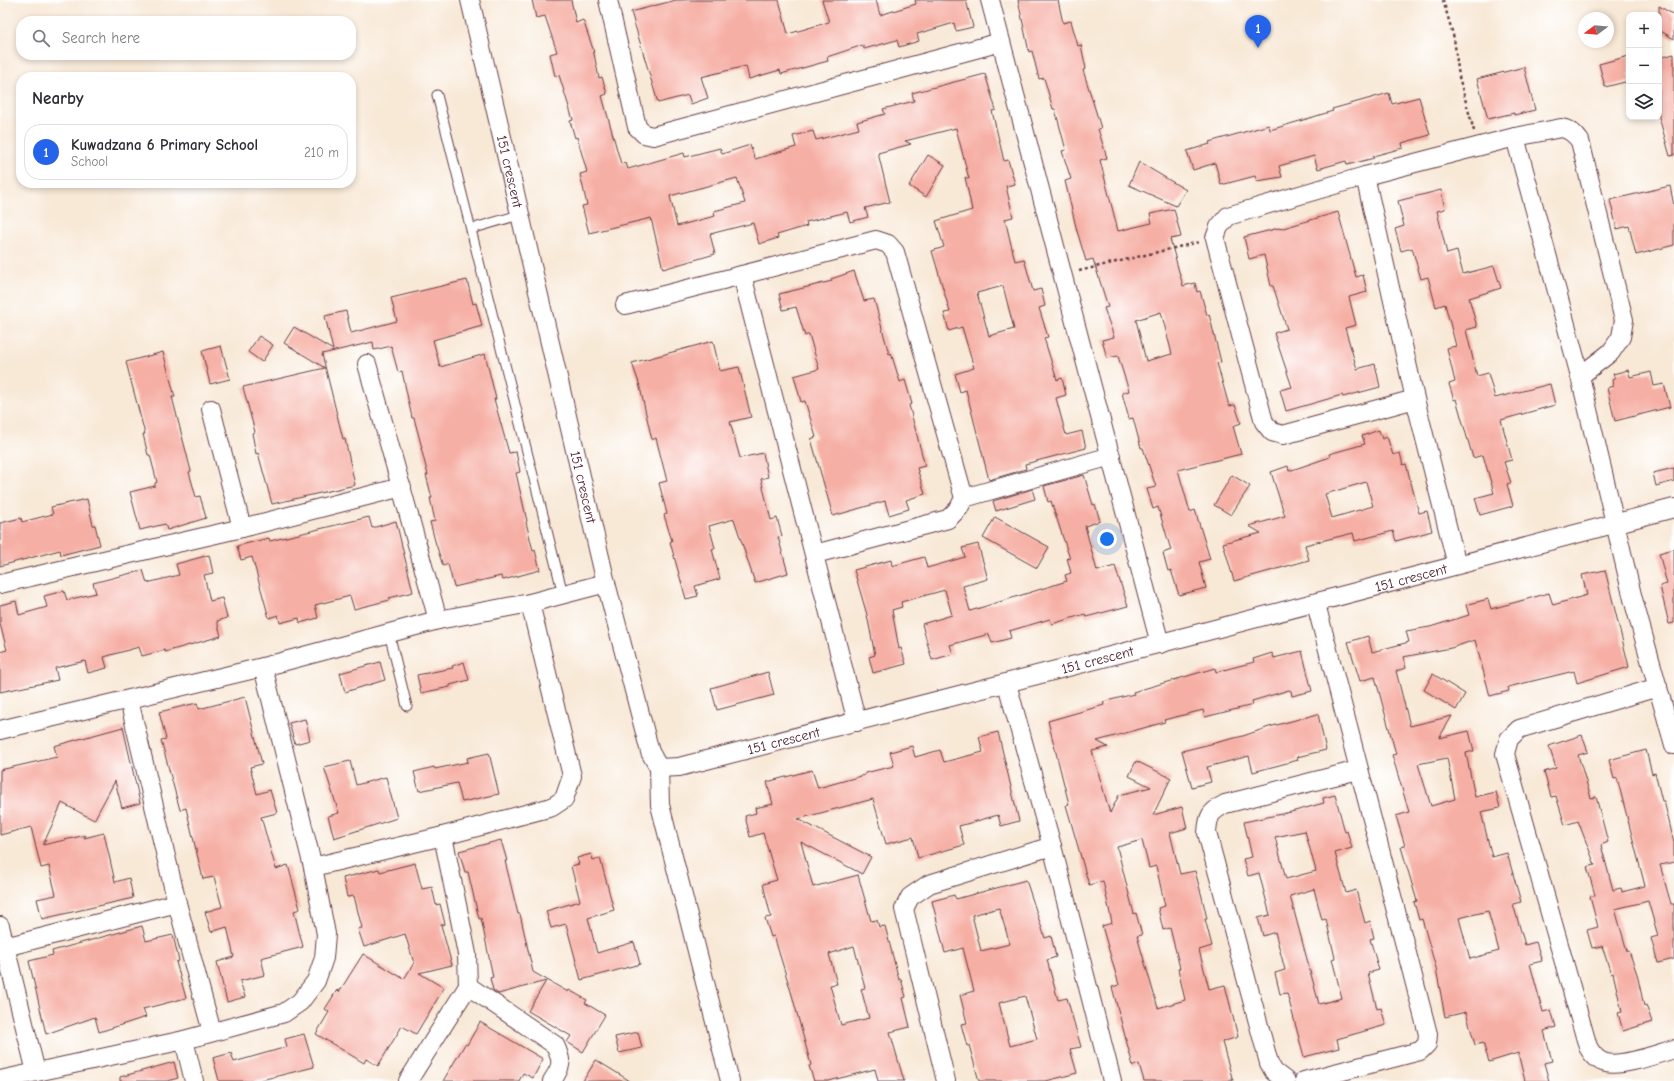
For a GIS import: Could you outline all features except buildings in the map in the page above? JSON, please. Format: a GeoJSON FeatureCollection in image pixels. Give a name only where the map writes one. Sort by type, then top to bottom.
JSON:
{"type":"FeatureCollection","features":[{"type":"Feature","properties":{"kind":"street","name":"151 crescent"},"geometry":{"type":"LineString","coordinates":[[470,0],[606,583],[650,752],[659,768],[679,767],[1007,684],[1316,604],[1674,508]]}},
{"type":"Feature","properties":{"kind":"street"},"geometry":{"type":"LineString","coordinates":[[608,0],[638,127],[644,134],[653,136],[1002,42]]}},
{"type":"Feature","properties":{"kind":"street"},"geometry":{"type":"LineString","coordinates":[[990,0],[1160,644]]}},
{"type":"Feature","properties":{"kind":"street"},"geometry":{"type":"LineString","coordinates":[[1415,399],[1283,435],[1272,432],[1264,422],[1215,238],[1219,227],[1228,216],[1365,176],[1515,137],[1561,128],[1567,129],[1580,141],[1624,320],[1621,337],[1611,352],[1580,376]]}},
{"type":"Feature","properties":{"kind":"street"},"geometry":{"type":"LineString","coordinates":[[1515,137],[1580,376],[1614,524],[1674,745]]}},
{"type":"Feature","properties":{"kind":"street"},"geometry":{"type":"LineString","coordinates":[[1365,176],[1415,399],[1457,565]]}},
{"type":"Feature","properties":{"kind":"street"},"geometry":{"type":"LineString","coordinates":[[625,305],[876,240],[888,244],[895,252],[964,498],[959,508],[948,519],[815,554]]}},
{"type":"Feature","properties":{"kind":"street"},"geometry":{"type":"LineString","coordinates":[[742,275],[857,722]]}},
{"type":"Feature","properties":{"kind":"street"},"geometry":{"type":"LineString","coordinates":[[367,364],[438,620]]}},
{"type":"Feature","properties":{"kind":"street"},"geometry":{"type":"LineString","coordinates":[[212,409],[242,528]]}},
{"type":"Feature","properties":{"kind":"street"},"geometry":{"type":"LineString","coordinates":[[964,498],[1111,456]]}},
{"type":"Feature","properties":{"kind":"street"},"geometry":{"type":"LineString","coordinates":[[0,584],[242,528],[402,487]]}},
{"type":"Feature","properties":{"kind":"street"},"geometry":{"type":"LineString","coordinates":[[0,730],[264,667],[438,620],[530,603],[606,583]]}},
{"type":"Feature","properties":{"kind":"street"},"geometry":{"type":"LineString","coordinates":[[314,867],[443,836],[552,807],[564,799],[572,776],[530,603]]}},
{"type":"Feature","properties":{"kind":"street"},"geometry":{"type":"LineString","coordinates":[[1304,1081],[1420,1051],[1427,1044],[1428,1034],[1316,604]]}},
{"type":"Feature","properties":{"kind":"street"},"geometry":{"type":"LineString","coordinates":[[0,1080],[36,1072],[66,1074],[284,1013],[300,1002],[316,981],[324,958],[326,934],[314,867],[264,667]]}},
{"type":"Feature","properties":{"kind":"street"},"geometry":{"type":"LineString","coordinates":[[1007,684],[1052,846],[1112,1081]]}},
{"type":"Feature","properties":{"kind":"street"},"geometry":{"type":"LineString","coordinates":[[1658,687],[1519,729],[1509,739],[1505,754],[1588,1047],[1594,1057],[1606,1063],[1623,1063],[1674,1049]]}},
{"type":"Feature","properties":{"kind":"street"},"geometry":{"type":"LineString","coordinates":[[129,700],[177,903],[212,1032]]}},
{"type":"Feature","properties":{"kind":"street"},"geometry":{"type":"LineString","coordinates":[[659,768],[660,805],[730,1081]]}},
{"type":"Feature","properties":{"kind":"street"},"geometry":{"type":"LineString","coordinates":[[1286,1081],[1274,1072],[1269,1063],[1207,833],[1208,820],[1213,810],[1225,804],[1358,770]]}},
{"type":"Feature","properties":{"kind":"street"},"geometry":{"type":"LineString","coordinates":[[408,1081],[468,986],[467,954],[443,836]]}},
{"type":"Feature","properties":{"kind":"street"},"geometry":{"type":"LineString","coordinates":[[946,1081],[904,909],[910,897],[929,884],[1052,846]]}},
{"type":"Feature","properties":{"kind":"street"},"geometry":{"type":"LineString","coordinates":[[5,947],[177,903]]}},
{"type":"Feature","properties":{"kind":"street"},"geometry":{"type":"LineString","coordinates":[[0,926],[36,1072]]}},
{"type":"Feature","properties":{"kind":"street"},"geometry":{"type":"LineString","coordinates":[[468,986],[555,1046],[561,1058],[560,1068],[552,1081]]}},
{"type":"Feature","properties":{"kind":"street"},"geometry":{"type":"LineString","coordinates":[[184,1040],[194,1081]]}},
{"type":"Feature","properties":{"kind":"lane"},"geometry":{"type":"LineString","coordinates":[[437,95],[563,594]]}},
{"type":"Feature","properties":{"kind":"lane"},"geometry":{"type":"LineString","coordinates":[[471,229],[519,215]]}},
{"type":"Feature","properties":{"kind":"lane"},"geometry":{"type":"LineString","coordinates":[[389,633],[407,706]]}},
{"type":"Feature","properties":{"kind":"path"},"geometry":{"type":"LineString","coordinates":[[1443,0],[1454,38],[1459,77],[1479,147]]}},
{"type":"Feature","properties":{"kind":"path"},"geometry":{"type":"LineString","coordinates":[[1063,275],[1215,238]]}},
{"type":"Feature","properties":{"kind":"place","name":"Kuwadzana 6 Primary School"},"geometry":{"type":"Point","coordinates":[1258,48]}}]}
